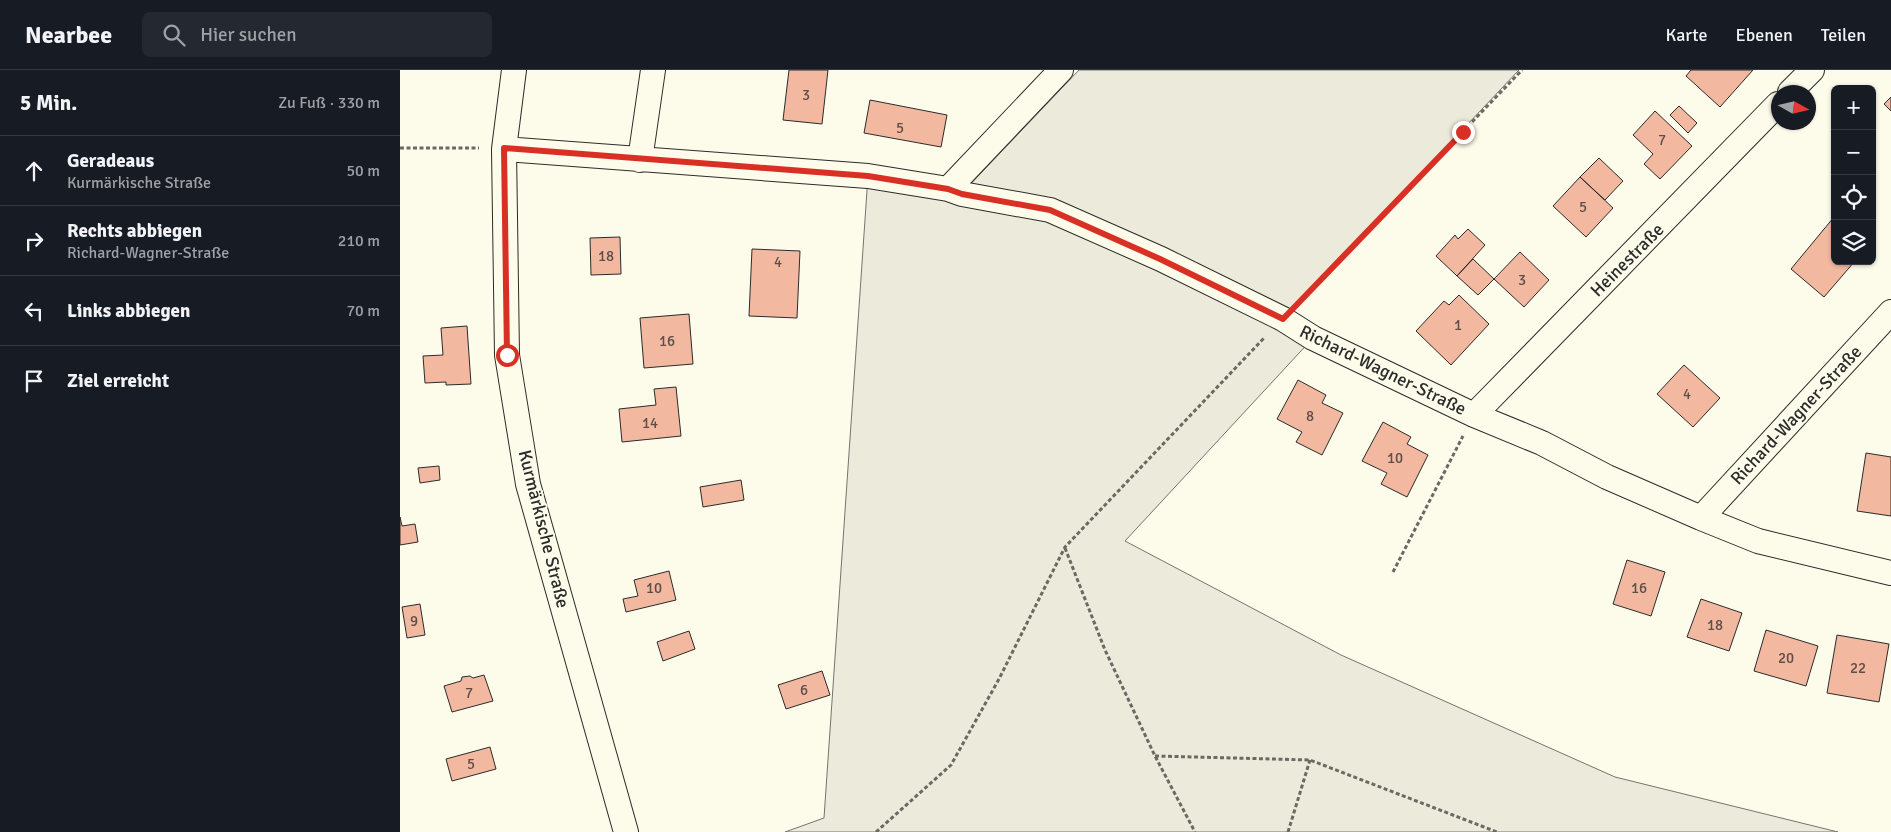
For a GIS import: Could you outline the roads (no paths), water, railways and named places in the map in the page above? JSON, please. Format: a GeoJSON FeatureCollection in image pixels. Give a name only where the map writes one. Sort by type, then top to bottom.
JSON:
{"type":"FeatureCollection","features":[{"type":"Feature","properties":{"kind":"street","name":"Kurmärkische Straße"},"geometry":{"type":"LineString","coordinates":[[514,70],[504,148],[507,355],[528,484],[626,832]]}},
{"type":"Feature","properties":{"kind":"street"},"geometry":{"type":"LineString","coordinates":[[640,160],[653,70]]}},
{"type":"Feature","properties":{"kind":"street"},"geometry":{"type":"LineString","coordinates":[[948,189],[1062,70]]}},
{"type":"Feature","properties":{"kind":"street"},"geometry":{"type":"LineString","coordinates":[[1797,85],[1812,70]]}},
{"type":"Feature","properties":{"kind":"street","name":"Heinestraße"},"geometry":{"type":"LineString","coordinates":[[1474,415],[1771,111]]}},
{"type":"Feature","properties":{"kind":"street","name":"Richard-Wagner-Straße"},"geometry":{"type":"LineString","coordinates":[[504,148],[640,160],[868,176],[948,189],[962,194],[1050,210],[1160,259],[1283,319],[1313,338],[1474,415],[1542,443],[1607,476],[1701,518],[1758,541],[1891,573]]}},
{"type":"Feature","properties":{"kind":"street","name":"Richard-Wagner-Straße"},"geometry":{"type":"LineString","coordinates":[[1701,518],[1891,312]]}}]}
